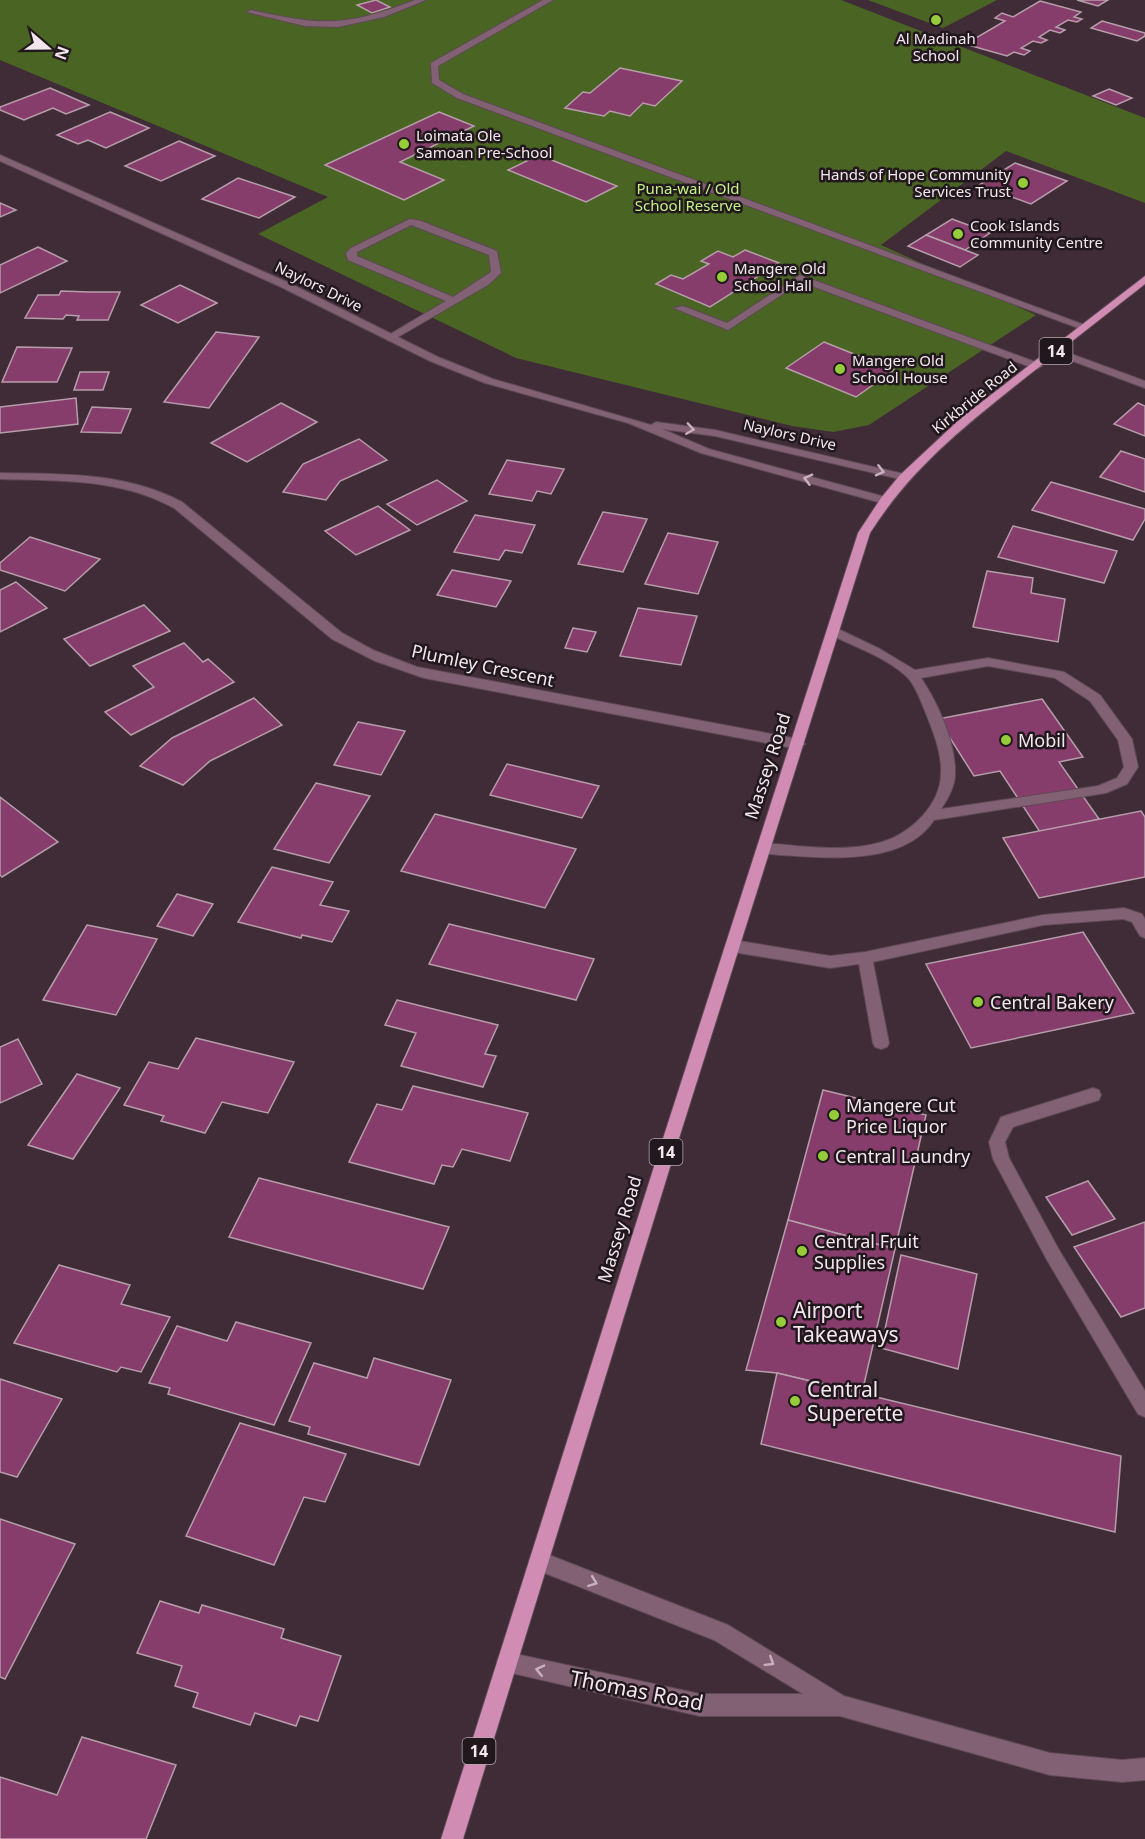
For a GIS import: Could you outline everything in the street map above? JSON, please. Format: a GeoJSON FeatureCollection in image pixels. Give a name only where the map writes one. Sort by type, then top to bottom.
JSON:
{"type":"FeatureCollection","features":[{"type":"Feature","properties":{"kind":"main road","name":"Kirkbride Road"},"geometry":{"type":"LineString","coordinates":[[885,500],[904,477],[965,420],[1037,366],[1145,279]]}},
{"type":"Feature","properties":{"kind":"main road","name":"Massey Road"},"geometry":{"type":"LineString","coordinates":[[452,1839],[864,533],[885,500]]}},
{"type":"Feature","properties":{"kind":"street"},"geometry":{"type":"LineString","coordinates":[[251,12],[290,21],[336,26],[374,19],[422,0]]}},
{"type":"Feature","properties":{"kind":"street"},"geometry":{"type":"LineString","coordinates":[[549,0],[434,65],[435,81],[460,96],[1085,327]]}},
{"type":"Feature","properties":{"kind":"street","name":"Naylors Drive"},"geometry":{"type":"LineString","coordinates":[[0,158],[282,284],[434,359],[489,381],[632,421],[705,451],[885,500]]}},
{"type":"Feature","properties":{"kind":"street"},"geometry":{"type":"LineString","coordinates":[[391,338],[484,283],[496,273],[494,253],[418,223],[410,222],[351,253],[352,258],[452,300]]}},
{"type":"Feature","properties":{"kind":"street"},"geometry":{"type":"LineString","coordinates":[[679,308],[728,327],[800,278],[1037,366]]}},
{"type":"Feature","properties":{"kind":"street"},"geometry":{"type":"LineString","coordinates":[[1056,351],[1145,385]]}},
{"type":"Feature","properties":{"kind":"street","name":"Naylors Drive"},"geometry":{"type":"LineString","coordinates":[[632,421],[715,433],[904,477]]}},
{"type":"Feature","properties":{"kind":"street","name":"Plumley Crescent"},"geometry":{"type":"LineString","coordinates":[[0,476],[84,479],[125,484],[154,491],[178,505],[337,636],[393,664],[424,674],[798,744]]}},
{"type":"Feature","properties":{"kind":"street"},"geometry":{"type":"LineString","coordinates":[[765,848],[832,854],[879,849],[907,837],[933,815],[950,775],[942,738],[912,675],[834,631]]}},
{"type":"Feature","properties":{"kind":"street"},"geometry":{"type":"LineString","coordinates":[[912,675],[988,662],[1059,675],[1095,698],[1125,739],[1131,767],[1122,781],[1101,790],[933,815]]}},
{"type":"Feature","properties":{"kind":"street"},"geometry":{"type":"LineString","coordinates":[[733,946],[830,962],[865,958],[1043,920],[1124,913],[1137,918],[1145,932]]}},
{"type":"Feature","properties":{"kind":"street"},"geometry":{"type":"LineString","coordinates":[[865,958],[881,1043]]}},
{"type":"Feature","properties":{"kind":"street"},"geometry":{"type":"LineString","coordinates":[[1093,1095],[1007,1122],[997,1142],[1001,1159],[1053,1255],[1145,1408]]}},
{"type":"Feature","properties":{"kind":"street","name":"Thomas Road"},"geometry":{"type":"LineString","coordinates":[[539,1561],[721,1632],[840,1705]]}},
{"type":"Feature","properties":{"kind":"street","name":"Thomas Road"},"geometry":{"type":"LineString","coordinates":[[507,1662],[700,1705],[840,1705],[1050,1764],[1122,1771],[1145,1769]]}},
{"type":"Feature","properties":{"kind":"green space","name":"Puna-wai / Old School Reserve"},"geometry":{"type":"Polygon","coordinates":[[[0,0],[841,0],[1145,118],[1145,203],[1006,151],[881,245],[1036,315],[869,425],[833,432],[792,426],[516,358],[258,234],[328,197],[0,60],[0,0]]]}},
{"type":"Feature","properties":{"kind":"green space"},"geometry":{"type":"Polygon","coordinates":[[[868,0],[997,0],[943,28],[868,0]]]}},
{"type":"Feature","properties":{"kind":"building"},"geometry":{"type":"Polygon","coordinates":[[[376,0],[390,7],[372,13],[357,5],[376,0]]]}},
{"type":"Feature","properties":{"kind":"building"},"geometry":{"type":"Polygon","coordinates":[[[1077,0],[1108,0],[1098,6],[1077,0]]]}},
{"type":"Feature","properties":{"kind":"building"},"geometry":{"type":"Polygon","coordinates":[[[1040,1],[1081,12],[1074,17],[1082,19],[1077,22],[1068,20],[1056,27],[1065,30],[1060,33],[1050,30],[1039,37],[1047,40],[1041,43],[1033,41],[1021,48],[1030,51],[1024,55],[1014,52],[1007,56],[972,46],[976,44],[969,42],[1005,21],[995,18],[1002,13],[1013,17],[1040,1]]]}},
{"type":"Feature","properties":{"kind":"building"},"geometry":{"type":"Polygon","coordinates":[[[1102,21],[1145,33],[1145,36],[1137,41],[1091,28],[1102,21]]]}},
{"type":"Feature","properties":{"kind":"building"},"geometry":{"type":"Polygon","coordinates":[[[620,68],[682,81],[655,106],[643,103],[630,116],[610,111],[604,116],[565,108],[583,92],[590,93],[620,68]]]}},
{"type":"Feature","properties":{"kind":"building"},"geometry":{"type":"Polygon","coordinates":[[[50,88],[89,105],[66,114],[53,108],[24,120],[0,110],[0,107],[50,88]]]}},
{"type":"Feature","properties":{"kind":"building"},"geometry":{"type":"Polygon","coordinates":[[[1109,89],[1132,98],[1116,105],[1093,96],[1109,89]]]}},
{"type":"Feature","properties":{"kind":"building"},"geometry":{"type":"Polygon","coordinates":[[[110,112],[149,128],[106,148],[88,140],[78,144],[57,135],[110,112]]]}},
{"type":"Feature","properties":{"kind":"building","name":"Loimata Ole Samoan Pre-School"},"geometry":{"type":"Polygon","coordinates":[[[439,112],[474,126],[400,162],[444,180],[404,200],[325,165],[439,112]]]}},
{"type":"Feature","properties":{"kind":"building"},"geometry":{"type":"Polygon","coordinates":[[[179,141],[215,156],[161,181],[125,166],[179,141]]]}},
{"type":"Feature","properties":{"kind":"building"},"geometry":{"type":"Polygon","coordinates":[[[539,155],[617,186],[586,202],[508,170],[539,155]]]}},
{"type":"Feature","properties":{"kind":"building","name":"Hands of Hope Community Services Trust"},"geometry":{"type":"Polygon","coordinates":[[[1015,163],[1067,181],[1031,204],[979,185],[1015,163]]]}},
{"type":"Feature","properties":{"kind":"building"},"geometry":{"type":"Polygon","coordinates":[[[238,178],[295,197],[259,218],[202,199],[238,178]]]}},
{"type":"Feature","properties":{"kind":"building"},"geometry":{"type":"Polygon","coordinates":[[[0,203],[16,210],[0,217],[0,203]]]}},
{"type":"Feature","properties":{"kind":"building","name":"Cook Islands Community Centre"},"geometry":{"type":"Polygon","coordinates":[[[952,219],[990,233],[965,250],[926,235],[952,219]]]}},
{"type":"Feature","properties":{"kind":"building","name":"Cook Islands Community Centre"},"geometry":{"type":"Polygon","coordinates":[[[926,235],[978,255],[960,267],[908,246],[926,235]]]}},
{"type":"Feature","properties":{"kind":"building"},"geometry":{"type":"Polygon","coordinates":[[[38,247],[67,261],[0,293],[0,265],[38,247]]]}},
{"type":"Feature","properties":{"kind":"building","name":"Mangere Old School Hall"},"geometry":{"type":"Polygon","coordinates":[[[745,250],[779,263],[710,307],[656,284],[671,275],[683,279],[709,264],[701,261],[718,251],[733,257],[745,250]]]}},
{"type":"Feature","properties":{"kind":"building"},"geometry":{"type":"Polygon","coordinates":[[[180,285],[217,303],[178,323],[141,305],[180,285]]]}},
{"type":"Feature","properties":{"kind":"building"},"geometry":{"type":"Polygon","coordinates":[[[61,291],[120,292],[108,320],[77,320],[79,316],[66,315],[63,319],[25,318],[38,295],[59,295],[61,291]]]}},
{"type":"Feature","properties":{"kind":"building"},"geometry":{"type":"Polygon","coordinates":[[[216,332],[259,337],[209,408],[164,402],[216,332]]]}},
{"type":"Feature","properties":{"kind":"building","name":"Mangere Old School House"},"geometry":{"type":"Polygon","coordinates":[[[824,342],[894,370],[856,397],[786,368],[824,342]]]}},
{"type":"Feature","properties":{"kind":"building"},"geometry":{"type":"Polygon","coordinates":[[[17,347],[72,348],[57,382],[2,382],[17,347]]]}},
{"type":"Feature","properties":{"kind":"building"},"geometry":{"type":"Polygon","coordinates":[[[80,372],[109,372],[103,390],[74,390],[80,372]]]}},
{"type":"Feature","properties":{"kind":"building"},"geometry":{"type":"Polygon","coordinates":[[[76,398],[78,424],[0,433],[0,407],[76,398]]]}},
{"type":"Feature","properties":{"kind":"building"},"geometry":{"type":"Polygon","coordinates":[[[281,403],[317,422],[247,462],[211,443],[281,403]]]}},
{"type":"Feature","properties":{"kind":"building"},"geometry":{"type":"Polygon","coordinates":[[[1138,403],[1145,406],[1145,436],[1114,424],[1138,403]]]}},
{"type":"Feature","properties":{"kind":"building"},"geometry":{"type":"Polygon","coordinates":[[[92,407],[131,409],[121,433],[81,432],[92,407]]]}},
{"type":"Feature","properties":{"kind":"building"},"geometry":{"type":"Polygon","coordinates":[[[359,439],[387,460],[340,481],[326,500],[283,492],[303,464],[359,439]]]}},
{"type":"Feature","properties":{"kind":"building"},"geometry":{"type":"Polygon","coordinates":[[[1121,451],[1145,459],[1145,492],[1100,477],[1121,451]]]}},
{"type":"Feature","properties":{"kind":"building"},"geometry":{"type":"Polygon","coordinates":[[[507,460],[564,469],[551,494],[537,491],[532,501],[489,494],[507,460]]]}},
{"type":"Feature","properties":{"kind":"building"},"geometry":{"type":"Polygon","coordinates":[[[437,480],[467,501],[417,525],[387,504],[437,480]]]}},
{"type":"Feature","properties":{"kind":"building"},"geometry":{"type":"Polygon","coordinates":[[[1051,482],[1145,509],[1145,519],[1133,540],[1032,510],[1051,482]]]}},
{"type":"Feature","properties":{"kind":"building"},"geometry":{"type":"Polygon","coordinates":[[[378,506],[410,530],[356,555],[325,531],[378,506]]]}},
{"type":"Feature","properties":{"kind":"building"},"geometry":{"type":"Polygon","coordinates":[[[603,512],[647,519],[623,572],[578,564],[603,512]]]}},
{"type":"Feature","properties":{"kind":"building"},"geometry":{"type":"Polygon","coordinates":[[[475,515],[535,525],[522,553],[505,550],[499,560],[454,552],[475,515]]]}},
{"type":"Feature","properties":{"kind":"building"},"geometry":{"type":"Polygon","coordinates":[[[1013,526],[1117,551],[1104,583],[998,557],[1013,526]]]}},
{"type":"Feature","properties":{"kind":"building"},"geometry":{"type":"Polygon","coordinates":[[[668,533],[718,542],[698,594],[645,584],[668,533]]]}},
{"type":"Feature","properties":{"kind":"building"},"geometry":{"type":"Polygon","coordinates":[[[30,537],[100,559],[65,591],[0,570],[0,563],[30,537]]]}},
{"type":"Feature","properties":{"kind":"building"},"geometry":{"type":"Polygon","coordinates":[[[452,570],[511,581],[496,607],[437,595],[452,570]]]}},
{"type":"Feature","properties":{"kind":"building"},"geometry":{"type":"Polygon","coordinates":[[[987,571],[1033,578],[1031,593],[1065,599],[1058,642],[973,627],[987,571]]]}},
{"type":"Feature","properties":{"kind":"building"},"geometry":{"type":"Polygon","coordinates":[[[16,582],[47,608],[0,632],[0,590],[16,582]]]}},
{"type":"Feature","properties":{"kind":"building"},"geometry":{"type":"Polygon","coordinates":[[[144,605],[170,631],[90,666],[64,639],[144,605]]]}},
{"type":"Feature","properties":{"kind":"building"},"geometry":{"type":"Polygon","coordinates":[[[638,608],[697,616],[681,665],[620,656],[638,608]]]}},
{"type":"Feature","properties":{"kind":"building"},"geometry":{"type":"Polygon","coordinates":[[[573,628],[596,632],[587,652],[565,648],[573,628]]]}},
{"type":"Feature","properties":{"kind":"building"},"geometry":{"type":"Polygon","coordinates":[[[184,643],[203,662],[208,659],[234,682],[131,735],[105,712],[154,687],[133,666],[184,643]]]}},
{"type":"Feature","properties":{"kind":"building"},"geometry":{"type":"Polygon","coordinates":[[[254,698],[282,725],[210,761],[183,785],[140,766],[172,738],[254,698]]]}},
{"type":"Feature","properties":{"kind":"building"},"geometry":{"type":"Polygon","coordinates":[[[1042,699],[1083,757],[1059,762],[1099,819],[1040,832],[1000,771],[974,776],[938,719],[1042,699]]]}},
{"type":"Feature","properties":{"kind":"building"},"geometry":{"type":"Polygon","coordinates":[[[358,722],[405,731],[381,775],[334,765],[358,722]]]}},
{"type":"Feature","properties":{"kind":"building"},"geometry":{"type":"Polygon","coordinates":[[[507,764],[599,786],[582,818],[490,795],[507,764]]]}},
{"type":"Feature","properties":{"kind":"building"},"geometry":{"type":"Polygon","coordinates":[[[316,783],[370,796],[329,863],[274,849],[316,783]]]}},
{"type":"Feature","properties":{"kind":"building"},"geometry":{"type":"Polygon","coordinates":[[[0,797],[58,842],[2,877],[0,875],[0,797]]]}},
{"type":"Feature","properties":{"kind":"building"},"geometry":{"type":"Polygon","coordinates":[[[1141,811],[1145,817],[1145,877],[1039,898],[1003,838],[1141,811]]]}},
{"type":"Feature","properties":{"kind":"building"},"geometry":{"type":"Polygon","coordinates":[[[435,814],[576,849],[545,908],[401,871],[435,814]]]}},
{"type":"Feature","properties":{"kind":"building"},"geometry":{"type":"Polygon","coordinates":[[[272,867],[333,882],[320,905],[349,911],[332,942],[302,935],[301,938],[238,922],[272,867]]]}},
{"type":"Feature","properties":{"kind":"building"},"geometry":{"type":"Polygon","coordinates":[[[177,894],[213,904],[193,936],[157,926],[177,894]]]}},
{"type":"Feature","properties":{"kind":"building"},"geometry":{"type":"Polygon","coordinates":[[[449,924],[594,959],[576,1000],[429,964],[449,924]]]}},
{"type":"Feature","properties":{"kind":"building"},"geometry":{"type":"Polygon","coordinates":[[[87,925],[157,939],[116,1015],[43,1000],[87,925]]]}},
{"type":"Feature","properties":{"kind":"building"},"geometry":{"type":"Polygon","coordinates":[[[1083,932],[1134,1013],[971,1048],[926,964],[1083,932]]]}},
{"type":"Feature","properties":{"kind":"building"},"geometry":{"type":"Polygon","coordinates":[[[397,1000],[498,1025],[485,1054],[496,1056],[483,1087],[401,1066],[416,1033],[385,1025],[397,1000]]]}},
{"type":"Feature","properties":{"kind":"building"},"geometry":{"type":"Polygon","coordinates":[[[196,1038],[294,1062],[268,1113],[222,1102],[205,1133],[161,1121],[164,1116],[124,1105],[149,1062],[178,1069],[196,1038]]]}},
{"type":"Feature","properties":{"kind":"building"},"geometry":{"type":"Polygon","coordinates":[[[18,1039],[42,1084],[0,1103],[0,1047],[18,1039]]]}},
{"type":"Feature","properties":{"kind":"building"},"geometry":{"type":"Polygon","coordinates":[[[77,1074],[120,1088],[73,1159],[28,1145],[77,1074]]]}},
{"type":"Feature","properties":{"kind":"building"},"geometry":{"type":"Polygon","coordinates":[[[413,1086],[528,1113],[510,1161],[462,1149],[453,1167],[442,1165],[434,1184],[349,1162],[377,1104],[402,1110],[413,1086]]]}},
{"type":"Feature","properties":{"kind":"building"},"geometry":{"type":"Polygon","coordinates":[[[823,1090],[926,1115],[895,1249],[788,1220],[823,1090]]]}},
{"type":"Feature","properties":{"kind":"building"},"geometry":{"type":"Polygon","coordinates":[[[259,1178],[449,1227],[423,1289],[229,1237],[259,1178]]]}},
{"type":"Feature","properties":{"kind":"building"},"geometry":{"type":"Polygon","coordinates":[[[1088,1181],[1115,1219],[1072,1235],[1046,1197],[1088,1181]]]}},
{"type":"Feature","properties":{"kind":"building"},"geometry":{"type":"Polygon","coordinates":[[[788,1220],[895,1249],[862,1393],[777,1373],[746,1370],[788,1220]]]}},
{"type":"Feature","properties":{"kind":"building"},"geometry":{"type":"Polygon","coordinates":[[[1145,1222],[1145,1308],[1121,1317],[1074,1247],[1145,1222]]]}},
{"type":"Feature","properties":{"kind":"building"},"geometry":{"type":"Polygon","coordinates":[[[901,1255],[977,1274],[958,1369],[881,1348],[901,1255]]]}},
{"type":"Feature","properties":{"kind":"building"},"geometry":{"type":"Polygon","coordinates":[[[59,1265],[130,1285],[121,1304],[170,1317],[141,1372],[121,1367],[117,1372],[14,1343],[59,1265]]]}},
{"type":"Feature","properties":{"kind":"building"},"geometry":{"type":"Polygon","coordinates":[[[236,1322],[311,1343],[274,1425],[168,1394],[170,1388],[149,1383],[177,1326],[227,1341],[236,1322]]]}},
{"type":"Feature","properties":{"kind":"building"},"geometry":{"type":"Polygon","coordinates":[[[374,1358],[451,1380],[419,1465],[308,1434],[310,1427],[289,1421],[314,1363],[367,1378],[374,1358]]]}},
{"type":"Feature","properties":{"kind":"building"},"geometry":{"type":"Polygon","coordinates":[[[777,1373],[1121,1456],[1115,1532],[761,1444],[777,1373]]]}},
{"type":"Feature","properties":{"kind":"building"},"geometry":{"type":"Polygon","coordinates":[[[0,1379],[62,1399],[17,1477],[0,1472],[0,1379]]]}},
{"type":"Feature","properties":{"kind":"building"},"geometry":{"type":"Polygon","coordinates":[[[240,1423],[346,1454],[325,1502],[304,1497],[274,1565],[186,1536],[240,1423]]]}},
{"type":"Feature","properties":{"kind":"building"},"geometry":{"type":"Polygon","coordinates":[[[0,1519],[75,1544],[5,1679],[0,1677],[0,1519]]]}},
{"type":"Feature","properties":{"kind":"building"},"geometry":{"type":"Polygon","coordinates":[[[160,1601],[199,1613],[202,1605],[284,1629],[281,1638],[341,1656],[318,1721],[300,1716],[296,1726],[255,1713],[250,1725],[193,1707],[198,1693],[175,1686],[182,1666],[137,1653],[160,1601]]]}},
{"type":"Feature","properties":{"kind":"building"},"geometry":{"type":"Polygon","coordinates":[[[82,1737],[176,1765],[146,1839],[0,1839],[0,1777],[57,1795],[82,1737]]]}},
{"type":"Feature","properties":{"kind":"place","name":"Al Madinah School"},"geometry":{"type":"Point","coordinates":[936,20]}},
{"type":"Feature","properties":{"kind":"place","name":"Loimata Ole Samoan Pre-School"},"geometry":{"type":"Point","coordinates":[404,144]}},
{"type":"Feature","properties":{"kind":"place","name":"Hands of Hope Community Services Trust"},"geometry":{"type":"Point","coordinates":[1023,183]}},
{"type":"Feature","properties":{"kind":"place","name":"Cook Islands Community Centre"},"geometry":{"type":"Point","coordinates":[958,234]}},
{"type":"Feature","properties":{"kind":"place","name":"Mangere Old School Hall"},"geometry":{"type":"Point","coordinates":[722,277]}},
{"type":"Feature","properties":{"kind":"place","name":"Mangere Old School House"},"geometry":{"type":"Point","coordinates":[840,369]}},
{"type":"Feature","properties":{"kind":"place","name":"Mobil"},"geometry":{"type":"Point","coordinates":[1006,740]}},
{"type":"Feature","properties":{"kind":"place","name":"Central Bakery"},"geometry":{"type":"Point","coordinates":[978,1002]}},
{"type":"Feature","properties":{"kind":"place","name":"Mangere Cut Price Liquor"},"geometry":{"type":"Point","coordinates":[834,1115]}},
{"type":"Feature","properties":{"kind":"place","name":"Central Laundry"},"geometry":{"type":"Point","coordinates":[823,1156]}},
{"type":"Feature","properties":{"kind":"place","name":"Central Fruit Supplies"},"geometry":{"type":"Point","coordinates":[802,1251]}},
{"type":"Feature","properties":{"kind":"place","name":"Airport Takeaways"},"geometry":{"type":"Point","coordinates":[781,1322]}},
{"type":"Feature","properties":{"kind":"place","name":"Central Superette"},"geometry":{"type":"Point","coordinates":[795,1401]}}]}
